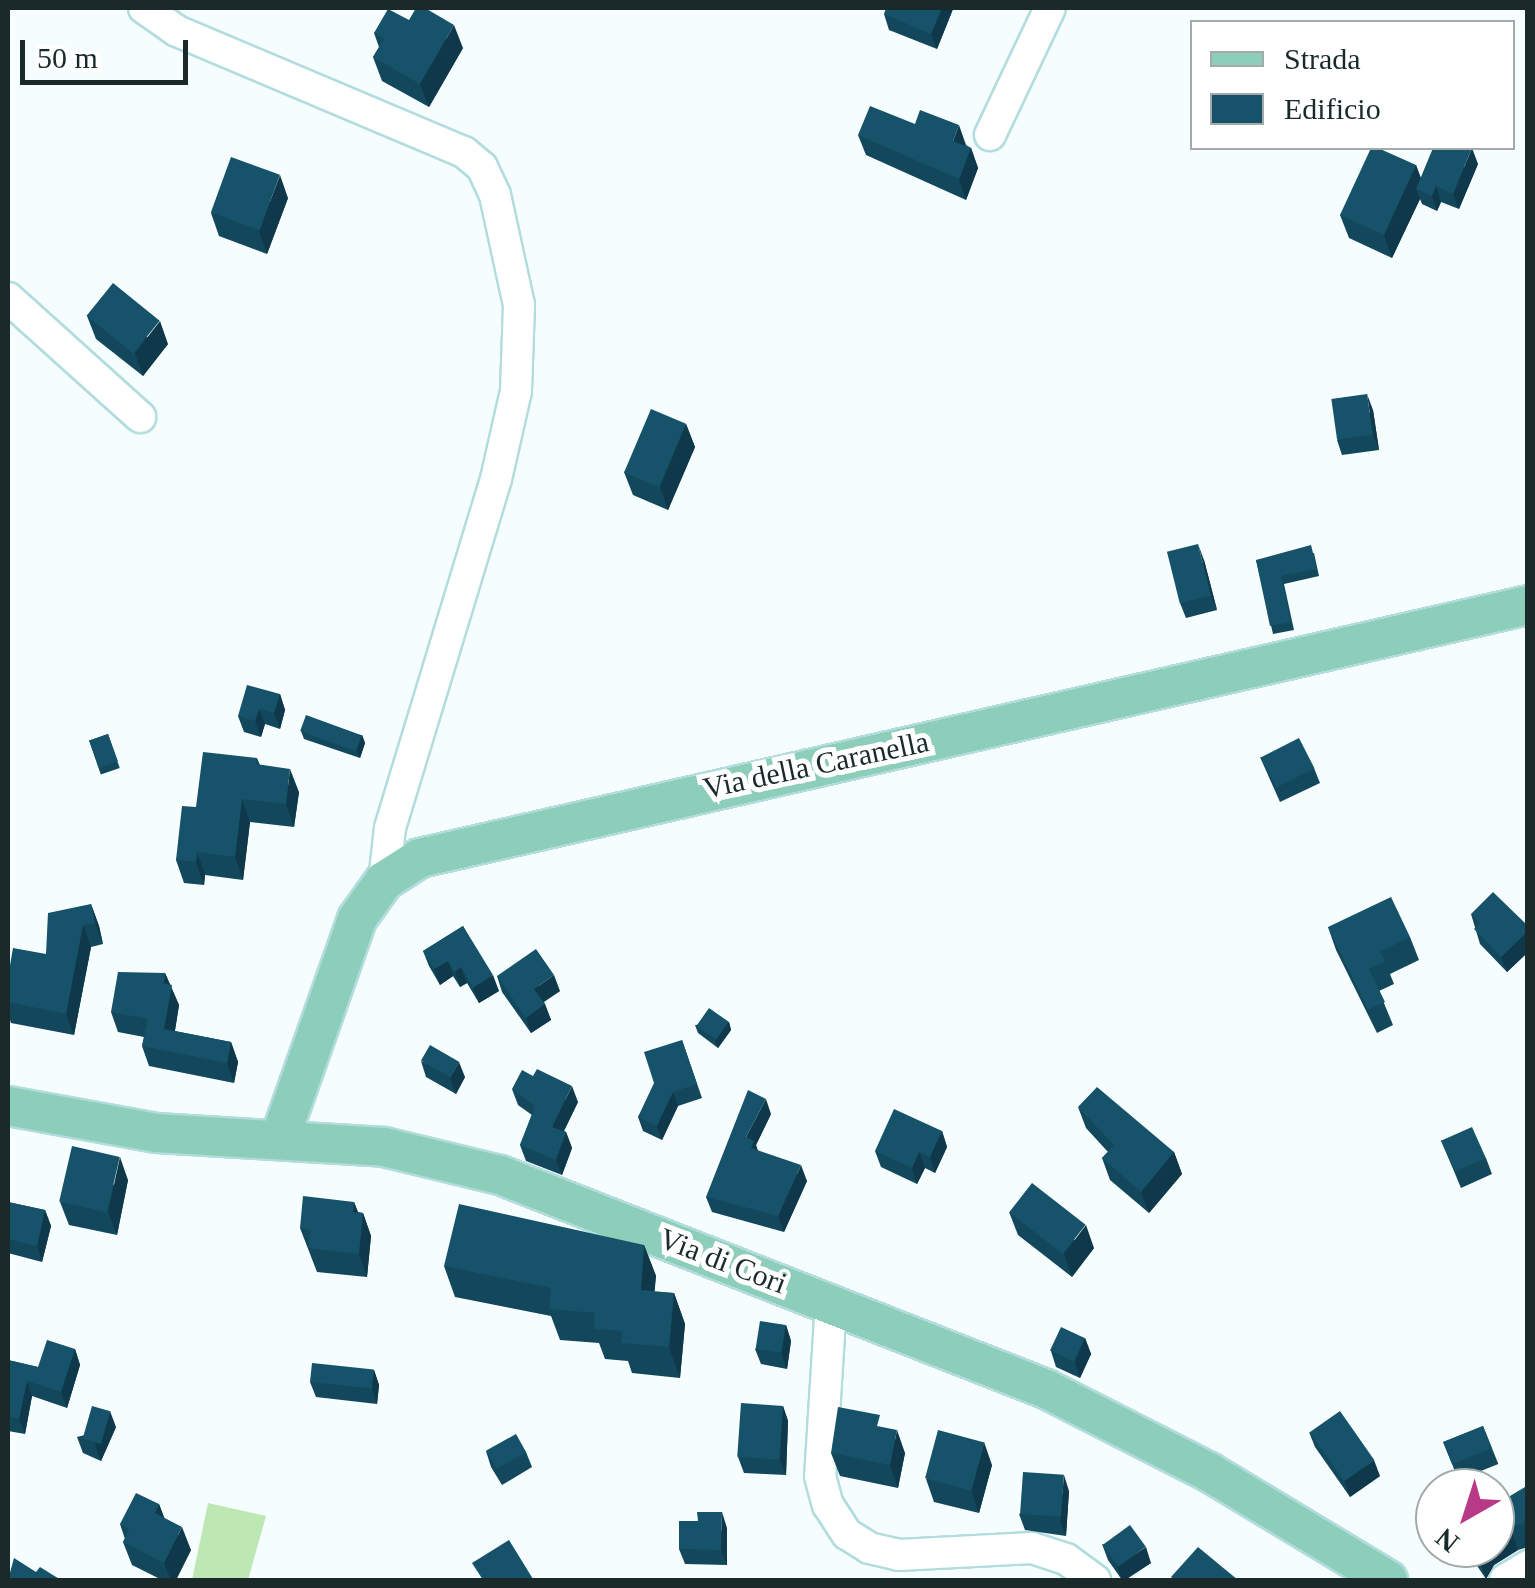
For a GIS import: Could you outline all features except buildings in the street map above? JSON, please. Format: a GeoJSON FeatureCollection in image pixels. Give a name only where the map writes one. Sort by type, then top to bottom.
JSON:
{"type":"FeatureCollection","features":[{"type":"Feature","properties":{"kind":"main road","name":"Via della Caranella"},"geometry":{"type":"LineString","coordinates":[[280,1138],[346,944],[384,881],[420,858],[463,843],[1528,605]]}},
{"type":"Feature","properties":{"kind":"main road","name":"Via di Cori"},"geometry":{"type":"LineString","coordinates":[[8,1106],[157,1133],[280,1138],[455,1160],[831,1303],[1112,1420],[1388,1580]]}},
{"type":"Feature","properties":{"kind":"street"},"geometry":{"type":"LineString","coordinates":[[144,8],[177,32],[464,152],[482,167],[495,194],[519,305],[516,391],[496,480],[390,828],[384,881]]}},
{"type":"Feature","properties":{"kind":"street"},"geometry":{"type":"LineString","coordinates":[[990,135],[1050,8]]}},
{"type":"Feature","properties":{"kind":"street"},"geometry":{"type":"LineString","coordinates":[[8,298],[140,418]]}},
{"type":"Feature","properties":{"kind":"street"},"geometry":{"type":"LineString","coordinates":[[831,1303],[820,1476],[828,1505],[848,1534],[900,1554],[1032,1548],[1066,1559],[1095,1580]]}},
{"type":"Feature","properties":{"kind":"street"},"geometry":{"type":"LineString","coordinates":[[1505,1580],[1528,1566]]}},
{"type":"Feature","properties":{"kind":"green space"},"geometry":{"type":"Polygon","coordinates":[[[208,1503],[266,1516],[248,1580],[192,1580],[208,1503]]]}}]}
